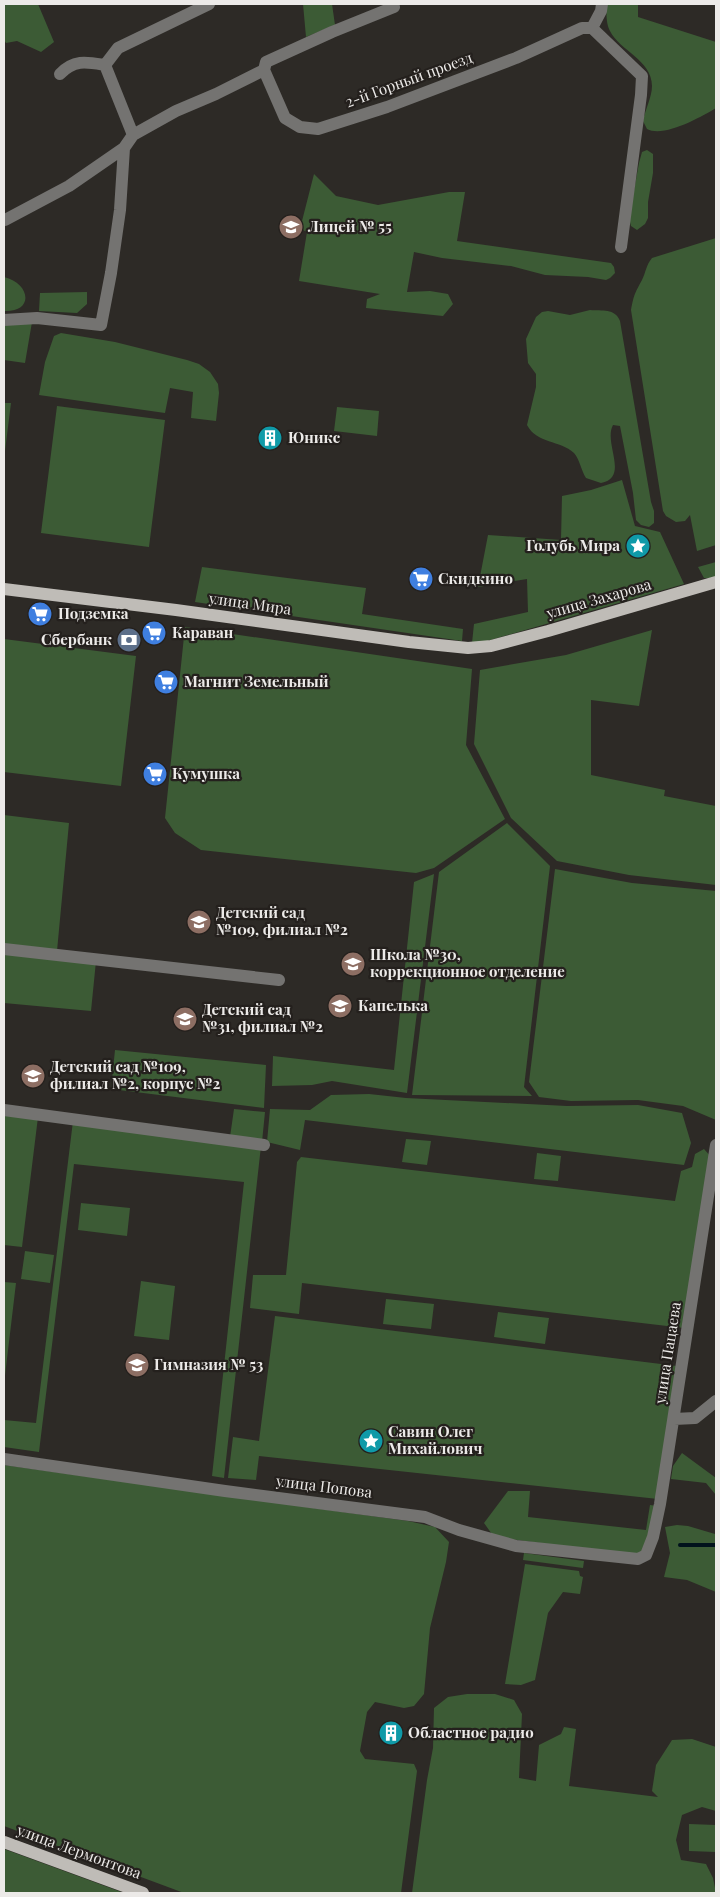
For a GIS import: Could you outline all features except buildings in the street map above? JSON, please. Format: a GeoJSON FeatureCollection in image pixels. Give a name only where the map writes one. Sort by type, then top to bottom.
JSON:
{"type":"FeatureCollection","features":[{"type":"Feature","properties":{"kind":"main road","name":"улица Захарова"},"geometry":{"type":"LineString","coordinates":[[491,646],[716,582]]}},
{"type":"Feature","properties":{"kind":"main road","name":"улица Мира"},"geometry":{"type":"LineString","coordinates":[[4,589],[409,642],[468,648],[491,646]]}},
{"type":"Feature","properties":{"kind":"main road","name":"улица Лермонтова"},"geometry":{"type":"LineString","coordinates":[[4,1842],[144,1893]]}},
{"type":"Feature","properties":{"kind":"street"},"geometry":{"type":"LineString","coordinates":[[105,65],[118,48],[209,4]]}},
{"type":"Feature","properties":{"kind":"street"},"geometry":{"type":"LineString","coordinates":[[602,4],[601,11],[592,28],[642,76],[642,95],[620,247]]}},
{"type":"Feature","properties":{"kind":"street"},"geometry":{"type":"LineString","coordinates":[[5,220],[69,186],[124,148],[133,135],[176,111],[264,70],[266,62],[332,32],[394,7]]}},
{"type":"Feature","properties":{"kind":"street","name":"2-й Горный проезд"},"geometry":{"type":"LineString","coordinates":[[264,70],[286,118],[300,127],[318,128],[387,107],[516,58],[582,28],[592,28]]}},
{"type":"Feature","properties":{"kind":"street"},"geometry":{"type":"LineString","coordinates":[[60,74],[69,65],[87,62],[105,65]]}},
{"type":"Feature","properties":{"kind":"street"},"geometry":{"type":"LineString","coordinates":[[105,65],[133,135]]}},
{"type":"Feature","properties":{"kind":"street"},"geometry":{"type":"LineString","coordinates":[[4,320],[36,318],[101,325],[120,210],[124,148]]}},
{"type":"Feature","properties":{"kind":"street"},"geometry":{"type":"LineString","coordinates":[[4,949],[280,980]]}},
{"type":"Feature","properties":{"kind":"street"},"geometry":{"type":"LineString","coordinates":[[4,1110],[264,1145]]}},
{"type":"Feature","properties":{"kind":"street","name":"улица Пацаева"},"geometry":{"type":"LineString","coordinates":[[638,1559],[646,1555],[653,1537],[674,1419],[716,1145]]}},
{"type":"Feature","properties":{"kind":"street"},"geometry":{"type":"LineString","coordinates":[[674,1419],[694,1418],[716,1401]]}},
{"type":"Feature","properties":{"kind":"street","name":"улица Попова"},"geometry":{"type":"LineString","coordinates":[[4,1459],[425,1517],[459,1530],[516,1546],[638,1559]]}},
{"type":"Feature","properties":{"kind":"green space"},"geometry":{"type":"Polygon","coordinates":[[[4,4],[38,4],[54,42],[41,52],[17,41],[6,43],[4,40],[4,4]]]}},
{"type":"Feature","properties":{"kind":"green space"},"geometry":{"type":"Polygon","coordinates":[[[303,4],[332,4],[335,25],[306,37],[303,4]]]}},
{"type":"Feature","properties":{"kind":"green space"},"geometry":{"type":"Polygon","coordinates":[[[607,4],[638,4],[638,17],[716,42],[716,108],[672,129],[654,131],[647,129],[643,121],[652,90],[651,77],[641,62],[610,31],[606,14],[607,4]]]}},
{"type":"Feature","properties":{"kind":"green space"},"geometry":{"type":"Polygon","coordinates":[[[647,150],[653,154],[648,218],[645,224],[637,230],[631,226],[629,218],[639,163],[642,152],[647,150]]]}},
{"type":"Feature","properties":{"kind":"green space"},"geometry":{"type":"Polygon","coordinates":[[[314,174],[336,196],[378,205],[449,192],[465,192],[457,241],[611,263],[615,273],[606,280],[588,277],[545,275],[511,266],[442,258],[414,252],[407,292],[430,291],[448,294],[453,304],[443,316],[366,308],[367,299],[380,294],[299,281],[307,232],[303,230],[302,221],[314,174]]]}},
{"type":"Feature","properties":{"kind":"green space"},"geometry":{"type":"Polygon","coordinates":[[[716,238],[716,545],[697,551],[690,515],[685,521],[676,522],[666,516],[663,511],[631,310],[635,294],[652,258],[716,238]]]}},
{"type":"Feature","properties":{"kind":"green space"},"geometry":{"type":"Polygon","coordinates":[[[4,277],[13,280],[24,291],[24,302],[21,307],[14,310],[4,311],[4,277]]]}},
{"type":"Feature","properties":{"kind":"green space"},"geometry":{"type":"Polygon","coordinates":[[[87,292],[87,304],[77,313],[39,311],[40,293],[87,292]]]}},
{"type":"Feature","properties":{"kind":"green space"},"geometry":{"type":"Polygon","coordinates":[[[590,310],[611,312],[620,321],[654,511],[654,523],[649,527],[641,525],[636,520],[633,493],[620,426],[613,425],[611,432],[614,474],[609,480],[601,483],[586,478],[574,453],[537,436],[527,425],[536,387],[536,374],[528,363],[526,339],[536,317],[542,312],[548,311],[570,315],[590,310]]]}},
{"type":"Feature","properties":{"kind":"green space"},"geometry":{"type":"Polygon","coordinates":[[[32,322],[25,363],[4,360],[4,324],[32,322]]]}},
{"type":"Feature","properties":{"kind":"green space"},"geometry":{"type":"Polygon","coordinates":[[[61,333],[115,342],[199,364],[210,372],[218,384],[216,421],[191,418],[193,392],[170,388],[165,413],[39,395],[45,362],[54,336],[61,333]]]}},
{"type":"Feature","properties":{"kind":"green space"},"geometry":{"type":"Polygon","coordinates":[[[4,403],[11,403],[4,459],[4,403]]]}},
{"type":"Feature","properties":{"kind":"green space"},"geometry":{"type":"Polygon","coordinates":[[[57,406],[165,420],[149,547],[41,533],[57,406]]]}},
{"type":"Feature","properties":{"kind":"green space"},"geometry":{"type":"Polygon","coordinates":[[[337,407],[379,411],[377,436],[334,431],[337,407]]]}},
{"type":"Feature","properties":{"kind":"green space"},"geometry":{"type":"Polygon","coordinates":[[[622,480],[635,526],[660,532],[684,584],[487,641],[472,643],[474,624],[528,612],[527,579],[478,587],[488,535],[561,540],[562,496],[591,490],[622,480]]]}},
{"type":"Feature","properties":{"kind":"green space"},"geometry":{"type":"Polygon","coordinates":[[[716,562],[716,578],[704,578],[698,567],[716,562]]]}},
{"type":"Feature","properties":{"kind":"green space"},"geometry":{"type":"Polygon","coordinates":[[[202,567],[366,588],[362,614],[463,629],[462,641],[195,602],[202,567]]]}},
{"type":"Feature","properties":{"kind":"green space"},"geometry":{"type":"Polygon","coordinates":[[[185,627],[472,669],[466,745],[505,819],[434,868],[416,873],[201,850],[175,833],[165,818],[185,627]]]}},
{"type":"Feature","properties":{"kind":"green space"},"geometry":{"type":"Polygon","coordinates":[[[652,630],[639,706],[591,700],[591,775],[665,790],[664,796],[716,806],[716,885],[629,875],[557,861],[511,818],[474,744],[480,670],[566,655],[652,630]]]}},
{"type":"Feature","properties":{"kind":"green space"},"geometry":{"type":"Polygon","coordinates":[[[4,639],[136,656],[121,786],[4,772],[4,639]]]}},
{"type":"Feature","properties":{"kind":"green space"},"geometry":{"type":"Polygon","coordinates":[[[4,815],[69,823],[57,951],[4,946],[4,815]]]}},
{"type":"Feature","properties":{"kind":"green space"},"geometry":{"type":"Polygon","coordinates":[[[507,823],[550,866],[524,1087],[532,1096],[412,1095],[439,872],[507,823]]]}},
{"type":"Feature","properties":{"kind":"green space"},"geometry":{"type":"Polygon","coordinates":[[[555,869],[632,883],[716,891],[716,1120],[683,1106],[638,1100],[571,1101],[539,1097],[529,1082],[555,869]]]}},
{"type":"Feature","properties":{"kind":"green space"},"geometry":{"type":"Polygon","coordinates":[[[434,874],[407,1093],[332,1081],[312,1085],[272,1086],[273,1056],[394,1070],[414,882],[434,874]]]}},
{"type":"Feature","properties":{"kind":"green space"},"geometry":{"type":"Polygon","coordinates":[[[4,951],[96,961],[91,1011],[4,1003],[4,951]]]}},
{"type":"Feature","properties":{"kind":"green space"},"geometry":{"type":"Polygon","coordinates":[[[115,1050],[266,1065],[264,1108],[111,1089],[115,1050]]]}},
{"type":"Feature","properties":{"kind":"green space"},"geometry":{"type":"Polygon","coordinates":[[[369,1094],[406,1098],[567,1106],[638,1105],[682,1113],[691,1143],[684,1165],[305,1120],[300,1150],[267,1142],[270,1109],[310,1110],[331,1095],[369,1094]]]}},
{"type":"Feature","properties":{"kind":"green space"},"geometry":{"type":"Polygon","coordinates":[[[234,1109],[265,1112],[262,1142],[230,1137],[234,1109]]]}},
{"type":"Feature","properties":{"kind":"green space"},"geometry":{"type":"Polygon","coordinates":[[[4,1112],[38,1117],[22,1247],[4,1245],[4,1112]]]}},
{"type":"Feature","properties":{"kind":"green space"},"geometry":{"type":"Polygon","coordinates":[[[73,1121],[261,1146],[224,1478],[212,1476],[244,1182],[74,1164],[39,1452],[4,1447],[4,1420],[36,1423],[73,1121]]]}},
{"type":"Feature","properties":{"kind":"green space"},"geometry":{"type":"Polygon","coordinates":[[[406,1139],[431,1141],[427,1165],[402,1162],[406,1139]]]}},
{"type":"Feature","properties":{"kind":"green space"},"geometry":{"type":"Polygon","coordinates":[[[704,1149],[712,1158],[684,1328],[302,1283],[299,1314],[250,1308],[253,1275],[286,1275],[297,1162],[301,1157],[675,1201],[681,1171],[692,1167],[695,1154],[704,1149]]]}},
{"type":"Feature","properties":{"kind":"green space"},"geometry":{"type":"Polygon","coordinates":[[[537,1153],[561,1156],[558,1181],[534,1179],[537,1153]]]}},
{"type":"Feature","properties":{"kind":"green space"},"geometry":{"type":"Polygon","coordinates":[[[81,1203],[130,1208],[127,1236],[78,1230],[81,1203]]]}},
{"type":"Feature","properties":{"kind":"green space"},"geometry":{"type":"Polygon","coordinates":[[[25,1251],[54,1255],[50,1283],[21,1279],[25,1251]]]}},
{"type":"Feature","properties":{"kind":"green space"},"geometry":{"type":"Polygon","coordinates":[[[141,1281],[175,1286],[169,1340],[134,1336],[141,1281]]]}},
{"type":"Feature","properties":{"kind":"green space"},"geometry":{"type":"Polygon","coordinates":[[[4,1282],[16,1283],[4,1384],[4,1282]]]}},
{"type":"Feature","properties":{"kind":"green space"},"geometry":{"type":"Polygon","coordinates":[[[386,1299],[434,1304],[431,1329],[383,1324],[386,1299]]]}},
{"type":"Feature","properties":{"kind":"green space"},"geometry":{"type":"Polygon","coordinates":[[[498,1312],[549,1318],[545,1344],[494,1337],[498,1312]]]}},
{"type":"Feature","properties":{"kind":"green space"},"geometry":{"type":"Polygon","coordinates":[[[275,1316],[677,1366],[658,1499],[259,1456],[256,1480],[228,1478],[233,1437],[259,1441],[275,1316]]]}},
{"type":"Feature","properties":{"kind":"green space"},"geometry":{"type":"Polygon","coordinates":[[[682,1453],[716,1478],[716,1495],[706,1483],[671,1479],[673,1466],[682,1453]]]}},
{"type":"Feature","properties":{"kind":"green space"},"geometry":{"type":"Polygon","coordinates":[[[4,1465],[408,1521],[435,1527],[449,1542],[430,1628],[424,1694],[414,1706],[404,1708],[375,1702],[367,1712],[360,1751],[365,1759],[414,1764],[417,1771],[401,1893],[184,1893],[4,1826],[4,1465]]]}},
{"type":"Feature","properties":{"kind":"green space"},"geometry":{"type":"Polygon","coordinates":[[[508,1491],[530,1491],[528,1517],[646,1530],[650,1505],[657,1506],[644,1553],[637,1556],[494,1537],[484,1523],[508,1491]]]}},
{"type":"Feature","properties":{"kind":"green space"},"geometry":{"type":"Polygon","coordinates":[[[688,1526],[715,1534],[716,1531],[716,1592],[687,1580],[664,1577],[670,1553],[665,1527],[688,1526]]]}},
{"type":"Feature","properties":{"kind":"green space"},"geometry":{"type":"Polygon","coordinates":[[[524,1553],[584,1561],[583,1568],[523,1560],[524,1553]]]}},
{"type":"Feature","properties":{"kind":"green space"},"geometry":{"type":"Polygon","coordinates":[[[525,1564],[579,1571],[580,1576],[583,1577],[580,1594],[563,1592],[548,1613],[535,1680],[521,1685],[505,1684],[525,1564]]]}},
{"type":"Feature","properties":{"kind":"green space"},"geometry":{"type":"Polygon","coordinates":[[[467,1694],[495,1694],[514,1700],[522,1714],[519,1778],[536,1781],[539,1745],[561,1734],[564,1727],[576,1729],[569,1786],[658,1797],[652,1791],[656,1765],[672,1740],[692,1739],[716,1747],[716,1811],[702,1807],[682,1815],[676,1840],[681,1860],[706,1864],[713,1878],[716,1893],[412,1893],[433,1748],[434,1708],[448,1697],[467,1694]]]}},
{"type":"Feature","properties":{"kind":"green space"},"geometry":{"type":"Polygon","coordinates":[[[689,1824],[716,1825],[716,1852],[689,1851],[689,1824]]]}},
{"type":"Feature","properties":{"kind":"green space"},"geometry":{"type":"Polygon","coordinates":[[[4,1849],[124,1893],[4,1893],[4,1849]]]}},
{"type":"Feature","properties":{"kind":"waterway"},"geometry":{"type":"LineString","coordinates":[[680,1545],[716,1545]]}},
{"type":"Feature","properties":{"kind":"place","name":"Лицей № 55"},"geometry":{"type":"Point","coordinates":[291,227]}},
{"type":"Feature","properties":{"kind":"place","name":"Юникс"},"geometry":{"type":"Point","coordinates":[270,438]}},
{"type":"Feature","properties":{"kind":"place","name":"Голубь Мира"},"geometry":{"type":"Point","coordinates":[638,546]}},
{"type":"Feature","properties":{"kind":"place","name":"Скидкино"},"geometry":{"type":"Point","coordinates":[421,579]}},
{"type":"Feature","properties":{"kind":"place","name":"Подземка"},"geometry":{"type":"Point","coordinates":[40,614]}},
{"type":"Feature","properties":{"kind":"place","name":"Караван"},"geometry":{"type":"Point","coordinates":[154,633]}},
{"type":"Feature","properties":{"kind":"place","name":"Сбербанк"},"geometry":{"type":"Point","coordinates":[129,640]}},
{"type":"Feature","properties":{"kind":"place","name":"Магнит Земельный"},"geometry":{"type":"Point","coordinates":[166,682]}},
{"type":"Feature","properties":{"kind":"place","name":"Кумушка"},"geometry":{"type":"Point","coordinates":[155,774]}},
{"type":"Feature","properties":{"kind":"place","name":"Детский сад №109, филиал №2"},"geometry":{"type":"Point","coordinates":[199,922]}},
{"type":"Feature","properties":{"kind":"place","name":"Школа №30, коррекционное отделение"},"geometry":{"type":"Point","coordinates":[353,964]}},
{"type":"Feature","properties":{"kind":"place","name":"Капелька"},"geometry":{"type":"Point","coordinates":[340,1006]}},
{"type":"Feature","properties":{"kind":"place","name":"Детский сад №31, филиал №2"},"geometry":{"type":"Point","coordinates":[185,1019]}},
{"type":"Feature","properties":{"kind":"place","name":"Детский сад №109, филиал №2, корпус №2"},"geometry":{"type":"Point","coordinates":[33,1076]}},
{"type":"Feature","properties":{"kind":"place","name":"Гимназия № 53"},"geometry":{"type":"Point","coordinates":[137,1365]}},
{"type":"Feature","properties":{"kind":"place","name":"Савин Олег Михайлович"},"geometry":{"type":"Point","coordinates":[371,1441]}},
{"type":"Feature","properties":{"kind":"place","name":"Областное радио"},"geometry":{"type":"Point","coordinates":[391,1733]}}]}
